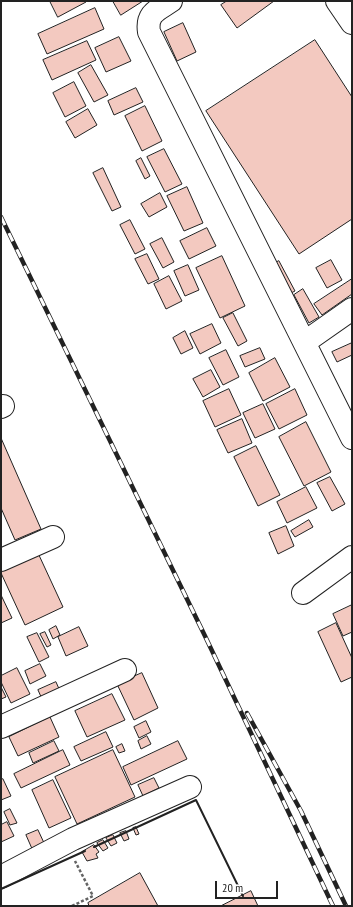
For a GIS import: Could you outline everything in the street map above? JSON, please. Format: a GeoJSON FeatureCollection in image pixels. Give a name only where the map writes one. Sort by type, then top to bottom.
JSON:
{"type":"FeatureCollection","features":[{"type":"Feature","properties":{"kind":"street"},"geometry":{"type":"LineString","coordinates":[[171,1],[151,15],[148,24],[149,32],[352,438]]}},
{"type":"Feature","properties":{"kind":"street"},"geometry":{"type":"LineString","coordinates":[[336,1],[352,23]]}},
{"type":"Feature","properties":{"kind":"street"},"geometry":{"type":"LineString","coordinates":[[305,342],[352,309]]}},
{"type":"Feature","properties":{"kind":"street"},"geometry":{"type":"LineString","coordinates":[[1,560],[53,537]]}},
{"type":"Feature","properties":{"kind":"street"},"geometry":{"type":"LineString","coordinates":[[303,593],[352,557]]}},
{"type":"Feature","properties":{"kind":"street"},"geometry":{"type":"LineString","coordinates":[[1,727],[125,670]]}},
{"type":"Feature","properties":{"kind":"street"},"geometry":{"type":"LineString","coordinates":[[1,877],[67,843],[190,787]]}},
{"type":"Feature","properties":{"kind":"path"},"geometry":{"type":"LineString","coordinates":[[67,843],[93,896],[72,906]]}},
{"type":"Feature","properties":{"kind":"building"},"geometry":{"type":"Polygon","coordinates":[[[50,1],[85,1],[86,2],[58,17],[50,1]]]}},
{"type":"Feature","properties":{"kind":"building"},"geometry":{"type":"Polygon","coordinates":[[[113,1],[143,1],[121,15],[113,1]]]}},
{"type":"Feature","properties":{"kind":"building"},"geometry":{"type":"Polygon","coordinates":[[[227,1],[274,1],[237,28],[221,5],[227,1]]]}},
{"type":"Feature","properties":{"kind":"building"},"geometry":{"type":"Polygon","coordinates":[[[95,8],[104,29],[47,54],[38,34],[95,8]]]}},
{"type":"Feature","properties":{"kind":"building"},"geometry":{"type":"Polygon","coordinates":[[[183,23],[196,52],[177,61],[164,32],[183,23]]]}},
{"type":"Feature","properties":{"kind":"building"},"geometry":{"type":"Polygon","coordinates":[[[119,37],[131,61],[106,72],[95,48],[119,37]]]}},
{"type":"Feature","properties":{"kind":"building"},"geometry":{"type":"Polygon","coordinates":[[[315,40],[352,97],[352,219],[299,254],[206,111],[315,40]]]}},
{"type":"Feature","properties":{"kind":"building"},"geometry":{"type":"Polygon","coordinates":[[[87,41],[96,60],[52,80],[43,60],[87,41]]]}},
{"type":"Feature","properties":{"kind":"building"},"geometry":{"type":"Polygon","coordinates":[[[91,65],[108,95],[94,102],[78,73],[91,65]]]}},
{"type":"Feature","properties":{"kind":"building"},"geometry":{"type":"Polygon","coordinates":[[[74,82],[86,106],[65,117],[53,93],[74,82]]]}},
{"type":"Feature","properties":{"kind":"building"},"geometry":{"type":"Polygon","coordinates":[[[136,88],[143,102],[114,115],[108,101],[136,88]]]}},
{"type":"Feature","properties":{"kind":"building"},"geometry":{"type":"Polygon","coordinates":[[[145,106],[162,141],[142,151],[125,116],[145,106]]]}},
{"type":"Feature","properties":{"kind":"building"},"geometry":{"type":"Polygon","coordinates":[[[88,109],[97,125],[75,138],[66,122],[88,109]]]}},
{"type":"Feature","properties":{"kind":"building"},"geometry":{"type":"Polygon","coordinates":[[[164,149],[182,184],[165,192],[147,157],[164,149]]]}},
{"type":"Feature","properties":{"kind":"building"},"geometry":{"type":"Polygon","coordinates":[[[141,158],[150,176],[145,179],[136,161],[141,158]]]}},
{"type":"Feature","properties":{"kind":"building"},"geometry":{"type":"Polygon","coordinates":[[[103,168],[121,207],[112,211],[93,173],[103,168]]]}},
{"type":"Feature","properties":{"kind":"building"},"geometry":{"type":"Polygon","coordinates":[[[187,187],[203,223],[184,231],[167,196],[187,187]]]}},
{"type":"Feature","properties":{"kind":"building"},"geometry":{"type":"Polygon","coordinates":[[[160,193],[167,207],[149,217],[141,204],[160,193]]]}},
{"type":"Feature","properties":{"kind":"building"},"geometry":{"type":"Polygon","coordinates":[[[130,220],[145,249],[135,254],[120,225],[130,220]]]}},
{"type":"Feature","properties":{"kind":"building"},"geometry":{"type":"Polygon","coordinates":[[[207,228],[216,246],[189,259],[180,241],[207,228]]]}},
{"type":"Feature","properties":{"kind":"building"},"geometry":{"type":"Polygon","coordinates":[[[162,238],[174,262],[163,268],[150,244],[162,238]]]}},
{"type":"Feature","properties":{"kind":"building"},"geometry":{"type":"Polygon","coordinates":[[[147,254],[159,279],[148,284],[135,259],[147,254]]]}},
{"type":"Feature","properties":{"kind":"building"},"geometry":{"type":"Polygon","coordinates":[[[222,256],[245,306],[220,318],[196,268],[222,256]]]}},
{"type":"Feature","properties":{"kind":"building"},"geometry":{"type":"Polygon","coordinates":[[[331,260],[342,280],[327,288],[316,268],[331,260]]]}},
{"type":"Feature","properties":{"kind":"building"},"geometry":{"type":"Polygon","coordinates":[[[279,261],[295,291],[287,295],[271,265],[279,261]]]}},
{"type":"Feature","properties":{"kind":"building"},"geometry":{"type":"Polygon","coordinates":[[[188,265],[199,290],[185,296],[174,271],[188,265]]]}},
{"type":"Feature","properties":{"kind":"building"},"geometry":{"type":"Polygon","coordinates":[[[169,276],[182,301],[166,309],[154,284],[169,276]]]}},
{"type":"Feature","properties":{"kind":"building"},"geometry":{"type":"Polygon","coordinates":[[[352,279],[352,294],[322,315],[314,304],[352,279]]]}},
{"type":"Feature","properties":{"kind":"building"},"geometry":{"type":"Polygon","coordinates":[[[303,289],[319,317],[309,323],[294,295],[303,289]]]}},
{"type":"Feature","properties":{"kind":"building"},"geometry":{"type":"Polygon","coordinates":[[[233,313],[247,341],[238,346],[223,318],[233,313]]]}},
{"type":"Feature","properties":{"kind":"building"},"geometry":{"type":"Polygon","coordinates":[[[212,324],[221,343],[200,354],[190,334],[212,324]]]}},
{"type":"Feature","properties":{"kind":"building"},"geometry":{"type":"Polygon","coordinates":[[[185,331],[193,348],[181,354],[173,338],[185,331]]]}},
{"type":"Feature","properties":{"kind":"building"},"geometry":{"type":"Polygon","coordinates":[[[352,343],[352,355],[337,362],[332,352],[352,343]]]}},
{"type":"Feature","properties":{"kind":"building"},"geometry":{"type":"Polygon","coordinates":[[[260,348],[265,359],[245,367],[240,356],[260,348]]]}},
{"type":"Feature","properties":{"kind":"building"},"geometry":{"type":"Polygon","coordinates":[[[226,350],[239,377],[223,385],[209,358],[226,350]]]}},
{"type":"Feature","properties":{"kind":"building"},"geometry":{"type":"Polygon","coordinates":[[[275,358],[290,387],[263,401],[249,373],[275,358]]]}},
{"type":"Feature","properties":{"kind":"building"},"geometry":{"type":"Polygon","coordinates":[[[211,370],[220,387],[203,397],[193,379],[211,370]]]}},
{"type":"Feature","properties":{"kind":"building"},"geometry":{"type":"Polygon","coordinates":[[[229,389],[241,415],[215,427],[203,401],[229,389]]]}},
{"type":"Feature","properties":{"kind":"building"},"geometry":{"type":"Polygon","coordinates":[[[295,389],[307,415],[279,429],[266,404],[295,389]]]}},
{"type":"Feature","properties":{"kind":"building"},"geometry":{"type":"Polygon","coordinates":[[[263,404],[275,429],[255,438],[243,413],[263,404]]]}},
{"type":"Feature","properties":{"kind":"building"},"geometry":{"type":"Polygon","coordinates":[[[242,419],[252,443],[228,453],[217,430],[242,419]]]}},
{"type":"Feature","properties":{"kind":"building"},"geometry":{"type":"Polygon","coordinates":[[[306,422],[331,472],[304,486],[279,437],[306,422]]]}},
{"type":"Feature","properties":{"kind":"building"},"geometry":{"type":"Polygon","coordinates":[[[1,438],[41,529],[15,540],[1,508],[1,438]]]}},
{"type":"Feature","properties":{"kind":"building"},"geometry":{"type":"Polygon","coordinates":[[[256,446],[280,495],[258,506],[234,457],[256,446]]]}},
{"type":"Feature","properties":{"kind":"building"},"geometry":{"type":"Polygon","coordinates":[[[330,477],[345,504],[332,511],[317,483],[330,477]]]}},
{"type":"Feature","properties":{"kind":"building"},"geometry":{"type":"Polygon","coordinates":[[[306,487],[317,508],[287,523],[277,502],[306,487]]]}},
{"type":"Feature","properties":{"kind":"building"},"geometry":{"type":"Polygon","coordinates":[[[309,520],[313,527],[295,537],[291,531],[309,520]]]}},
{"type":"Feature","properties":{"kind":"building"},"geometry":{"type":"Polygon","coordinates":[[[286,526],[294,546],[278,554],[269,533],[286,526]]]}},
{"type":"Feature","properties":{"kind":"building"},"geometry":{"type":"Polygon","coordinates":[[[38,553],[63,607],[25,625],[1,571],[38,553]]]}},
{"type":"Feature","properties":{"kind":"building"},"geometry":{"type":"Polygon","coordinates":[[[1,595],[12,618],[1,623],[1,595]]]}},
{"type":"Feature","properties":{"kind":"building"},"geometry":{"type":"Polygon","coordinates":[[[352,605],[352,632],[343,636],[333,614],[352,605]]]}},
{"type":"Feature","properties":{"kind":"building"},"geometry":{"type":"Polygon","coordinates":[[[336,623],[352,658],[352,677],[341,682],[318,632],[336,623]]]}},
{"type":"Feature","properties":{"kind":"building"},"geometry":{"type":"Polygon","coordinates":[[[56,626],[60,635],[53,639],[49,630],[56,626]]]}},
{"type":"Feature","properties":{"kind":"building"},"geometry":{"type":"Polygon","coordinates":[[[79,627],[88,646],[66,656],[58,637],[79,627]]]}},
{"type":"Feature","properties":{"kind":"building"},"geometry":{"type":"Polygon","coordinates":[[[45,632],[51,645],[47,647],[40,634],[45,632]]]}},
{"type":"Feature","properties":{"kind":"building"},"geometry":{"type":"Polygon","coordinates":[[[37,633],[49,657],[39,662],[27,637],[37,633]]]}},
{"type":"Feature","properties":{"kind":"building"},"geometry":{"type":"Polygon","coordinates":[[[40,664],[46,676],[30,684],[25,671],[40,664]]]}},
{"type":"Feature","properties":{"kind":"building"},"geometry":{"type":"Polygon","coordinates":[[[17,668],[30,694],[11,703],[1,682],[1,676],[17,668]]]}},
{"type":"Feature","properties":{"kind":"building"},"geometry":{"type":"Polygon","coordinates":[[[142,673],[158,708],[134,720],[117,684],[142,673]]]}},
{"type":"Feature","properties":{"kind":"building"},"geometry":{"type":"Polygon","coordinates":[[[56,682],[60,691],[42,699],[38,690],[56,682]]]}},
{"type":"Feature","properties":{"kind":"building"},"geometry":{"type":"Polygon","coordinates":[[[1,687],[6,697],[1,699],[1,687]]]}},
{"type":"Feature","properties":{"kind":"building"},"geometry":{"type":"Polygon","coordinates":[[[112,694],[125,720],[87,737],[75,711],[112,694]]]}},
{"type":"Feature","properties":{"kind":"building"},"geometry":{"type":"Polygon","coordinates":[[[50,717],[59,737],[18,756],[9,737],[50,717]]]}},
{"type":"Feature","properties":{"kind":"building"},"geometry":{"type":"Polygon","coordinates":[[[146,721],[151,732],[139,738],[134,727],[146,721]]]}},
{"type":"Feature","properties":{"kind":"building"},"geometry":{"type":"Polygon","coordinates":[[[106,732],[113,747],[81,761],[74,747],[106,732]]]}},
{"type":"Feature","properties":{"kind":"building"},"geometry":{"type":"Polygon","coordinates":[[[147,736],[151,744],[141,749],[138,741],[147,736]]]}},
{"type":"Feature","properties":{"kind":"building"},"geometry":{"type":"Polygon","coordinates":[[[54,741],[59,751],[33,763],[29,753],[54,741]]]}},
{"type":"Feature","properties":{"kind":"building"},"geometry":{"type":"Polygon","coordinates":[[[178,741],[187,759],[131,785],[123,767],[178,741]]]}},
{"type":"Feature","properties":{"kind":"building"},"geometry":{"type":"Polygon","coordinates":[[[122,744],[125,751],[119,753],[116,747],[122,744]]]}},
{"type":"Feature","properties":{"kind":"building"},"geometry":{"type":"Polygon","coordinates":[[[63,750],[70,765],[21,788],[14,774],[63,750]]]}},
{"type":"Feature","properties":{"kind":"building"},"geometry":{"type":"Polygon","coordinates":[[[113,750],[135,797],[77,824],[55,777],[113,750]]]}},
{"type":"Feature","properties":{"kind":"building"},"geometry":{"type":"Polygon","coordinates":[[[154,778],[159,788],[143,796],[138,785],[154,778]]]}},
{"type":"Feature","properties":{"kind":"building"},"geometry":{"type":"Polygon","coordinates":[[[3,779],[11,796],[1,800],[1,780],[3,779]]]}},
{"type":"Feature","properties":{"kind":"building"},"geometry":{"type":"Polygon","coordinates":[[[53,780],[71,818],[49,828],[32,790],[53,780]]]}},
{"type":"Feature","properties":{"kind":"building"},"geometry":{"type":"Polygon","coordinates":[[[10,809],[17,823],[10,825],[4,812],[10,809]]]}},
{"type":"Feature","properties":{"kind":"building"},"geometry":{"type":"Polygon","coordinates":[[[7,822],[14,836],[1,842],[1,825],[7,822]]]}},
{"type":"Feature","properties":{"kind":"building"},"geometry":{"type":"Polygon","coordinates":[[[136,827],[139,834],[136,835],[133,828],[136,827]]]}},
{"type":"Feature","properties":{"kind":"building"},"geometry":{"type":"Polygon","coordinates":[[[38,830],[45,845],[33,851],[26,835],[38,830]]]}},
{"type":"Feature","properties":{"kind":"building"},"geometry":{"type":"Polygon","coordinates":[[[126,831],[129,839],[124,841],[120,833],[126,831]]]}},
{"type":"Feature","properties":{"kind":"building"},"geometry":{"type":"Polygon","coordinates":[[[113,835],[117,843],[111,846],[106,838],[113,835]]]}},
{"type":"Feature","properties":{"kind":"building"},"geometry":{"type":"Polygon","coordinates":[[[103,840],[108,848],[103,851],[97,843],[103,840]]]}},
{"type":"Feature","properties":{"kind":"building"},"geometry":{"type":"Polygon","coordinates":[[[94,845],[99,852],[96,854],[98,858],[87,861],[82,852],[94,845]]]}},
{"type":"Feature","properties":{"kind":"building"},"geometry":{"type":"Polygon","coordinates":[[[140,873],[158,906],[89,906],[88,903],[140,873]]]}},
{"type":"Feature","properties":{"kind":"building"},"geometry":{"type":"Polygon","coordinates":[[[251,891],[258,906],[221,906],[251,891]]]}},
{"type":"Feature","properties":{"kind":"railway"},"geometry":{"type":"LineString","coordinates":[[1,217],[205,636],[333,906]]}},
{"type":"Feature","properties":{"kind":"railway"},"geometry":{"type":"LineString","coordinates":[[247,713],[301,811],[346,906]]}},
{"type":"Feature","properties":{"kind":"wall"},"geometry":{"type":"LineString","coordinates":[[94,847],[196,800],[243,896]]}},
{"type":"Feature","properties":{"kind":"wall"},"geometry":{"type":"LineString","coordinates":[[1,889],[85,851]]}}]}
